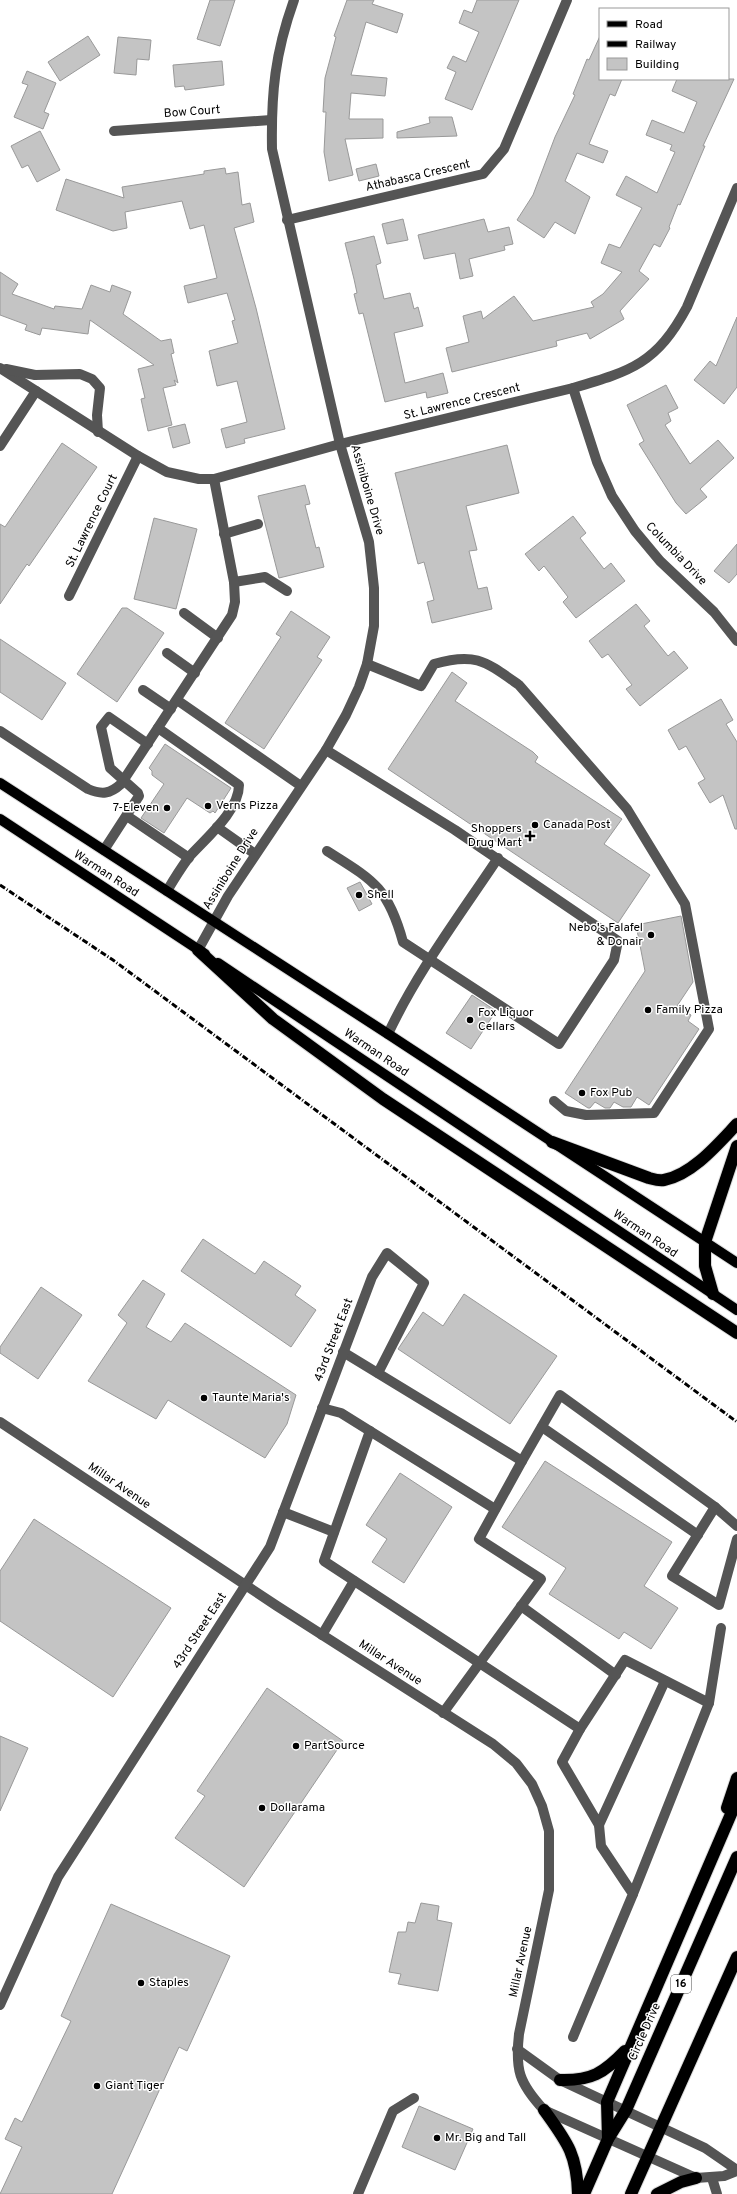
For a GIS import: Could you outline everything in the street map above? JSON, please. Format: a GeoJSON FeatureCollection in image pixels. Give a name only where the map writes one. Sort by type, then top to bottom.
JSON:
{"type":"FeatureCollection","features":[{"type":"Feature","properties":{"kind":"highway"},"geometry":{"type":"LineString","coordinates":[[198,950],[273,1019],[383,1100],[737,1333]]}},
{"type":"Feature","properties":{"kind":"highway"},"geometry":{"type":"LineString","coordinates":[[552,1142],[649,1178],[663,1180],[690,1168],[707,1156],[737,1124]]}},
{"type":"Feature","properties":{"kind":"highway"},"geometry":{"type":"LineString","coordinates":[[713,1294],[705,1266],[705,1242],[737,1146]]}},
{"type":"Feature","properties":{"kind":"highway"},"geometry":{"type":"LineString","coordinates":[[700,1885],[737,1778]]}},
{"type":"Feature","properties":{"kind":"highway"},"geometry":{"type":"LineString","coordinates":[[608,2139],[606,2102],[737,1800]]}},
{"type":"Feature","properties":{"kind":"highway","name":"Circle Drive"},"geometry":{"type":"LineString","coordinates":[[584,2194],[608,2139],[626,2110],[737,1858]]}},
{"type":"Feature","properties":{"kind":"highway"},"geometry":{"type":"LineString","coordinates":[[631,2194],[662,2128],[737,1957]]}},
{"type":"Feature","properties":{"kind":"highway"},"geometry":{"type":"LineString","coordinates":[[715,2008],[737,1970]]}},
{"type":"Feature","properties":{"kind":"highway"},"geometry":{"type":"LineString","coordinates":[[560,2080],[587,2079],[608,2069],[629,2048]]}},
{"type":"Feature","properties":{"kind":"highway"},"geometry":{"type":"LineString","coordinates":[[544,2110],[570,2148],[576,2171],[578,2194]]}},
{"type":"Feature","properties":{"kind":"highway"},"geometry":{"type":"LineString","coordinates":[[657,2194],[681,2182],[696,2178]]}},
{"type":"Feature","properties":{"kind":"main road","name":"Warman Road"},"geometry":{"type":"LineString","coordinates":[[0,784],[388,1034],[737,1263]]}},
{"type":"Feature","properties":{"kind":"main road","name":"Warman Road"},"geometry":{"type":"LineString","coordinates":[[0,819],[737,1310]]}},
{"type":"Feature","properties":{"kind":"street","name":"Assiniboine Drive"},"geometry":{"type":"LineString","coordinates":[[198,950],[213,922],[255,854],[326,750],[346,715],[359,687],[367,664],[374,626],[374,588],[369,542],[340,444],[287,220],[272,149],[271,120],[277,57],[294,0]]}},
{"type":"Feature","properties":{"kind":"street","name":"Athabasca Crescent"},"geometry":{"type":"LineString","coordinates":[[287,220],[483,174],[504,149],[567,0]]}},
{"type":"Feature","properties":{"kind":"street","name":"Bow Court"},"geometry":{"type":"LineString","coordinates":[[114,131],[271,120]]}},
{"type":"Feature","properties":{"kind":"street","name":"St. Lawrence Crescent"},"geometry":{"type":"LineString","coordinates":[[0,368],[98,432],[138,456],[173,474],[199,479],[214,479],[340,444],[573,388],[609,378],[637,366],[660,348],[678,325],[737,188]]}},
{"type":"Feature","properties":{"kind":"street","name":"St. Lawrence Crescent"},"geometry":{"type":"LineString","coordinates":[[0,368],[35,374],[80,374],[92,379],[100,388],[98,432]]}},
{"type":"Feature","properties":{"kind":"street","name":"Columbia Drive"},"geometry":{"type":"LineString","coordinates":[[573,388],[598,462],[612,496],[635,531],[660,561],[714,612],[737,641]]}},
{"type":"Feature","properties":{"kind":"street"},"geometry":{"type":"LineString","coordinates":[[0,446],[36,391]]}},
{"type":"Feature","properties":{"kind":"street","name":"St. Lawrence Court"},"geometry":{"type":"LineString","coordinates":[[69,596],[138,456]]}},
{"type":"Feature","properties":{"kind":"street"},"geometry":{"type":"LineString","coordinates":[[0,731],[88,789],[98,793],[107,793],[115,790],[123,781],[232,615],[235,602],[234,582],[214,479]]}},
{"type":"Feature","properties":{"kind":"street"},"geometry":{"type":"LineString","coordinates":[[224,534],[258,524]]}},
{"type":"Feature","properties":{"kind":"street"},"geometry":{"type":"LineString","coordinates":[[234,582],[265,577],[287,591]]}},
{"type":"Feature","properties":{"kind":"street"},"geometry":{"type":"LineString","coordinates":[[184,613],[218,638]]}},
{"type":"Feature","properties":{"kind":"street"},"geometry":{"type":"LineString","coordinates":[[167,653],[195,673]]}},
{"type":"Feature","properties":{"kind":"street"},"geometry":{"type":"LineString","coordinates":[[367,664],[421,686],[434,664],[456,658],[477,659],[498,670],[519,685],[627,809],[685,904],[709,1029],[654,1113],[586,1114],[566,1111],[554,1101]]}},
{"type":"Feature","properties":{"kind":"street"},"geometry":{"type":"LineString","coordinates":[[143,690],[174,705],[301,786]]}},
{"type":"Feature","properties":{"kind":"street"},"geometry":{"type":"LineString","coordinates":[[104,850],[139,796],[138,793],[110,768],[101,727],[109,718],[148,744]]}},
{"type":"Feature","properties":{"kind":"street"},"geometry":{"type":"LineString","coordinates":[[158,728],[239,785],[237,800],[217,827],[189,858],[167,891]]}},
{"type":"Feature","properties":{"kind":"street"},"geometry":{"type":"LineString","coordinates":[[326,750],[416,805],[498,858],[618,941],[614,960],[559,1044],[403,942],[397,918],[376,884],[327,851]]}},
{"type":"Feature","properties":{"kind":"street"},"geometry":{"type":"LineString","coordinates":[[127,816],[189,858]]}},
{"type":"Feature","properties":{"kind":"street"},"geometry":{"type":"LineString","coordinates":[[217,827],[255,854]]}},
{"type":"Feature","properties":{"kind":"street"},"geometry":{"type":"LineString","coordinates":[[388,1034],[397,1015],[431,959],[498,858]]}},
{"type":"Feature","properties":{"kind":"street","name":"43rd Street East"},"geometry":{"type":"LineString","coordinates":[[0,2005],[58,1878],[270,1547],[372,1277],[387,1253],[424,1283],[378,1373]]}},
{"type":"Feature","properties":{"kind":"street"},"geometry":{"type":"LineString","coordinates":[[343,1352],[522,1461]]}},
{"type":"Feature","properties":{"kind":"street"},"geometry":{"type":"LineString","coordinates":[[443,1713],[541,1579],[478,1539],[560,1395],[715,1507],[737,1526]]}},
{"type":"Feature","properties":{"kind":"street"},"geometry":{"type":"LineString","coordinates":[[322,1408],[341,1413],[495,1509]]}},
{"type":"Feature","properties":{"kind":"street","name":"Millar Avenue"},"geometry":{"type":"LineString","coordinates":[[0,1422],[245,1585],[443,1713],[494,1744],[516,1763],[532,1784],[542,1806],[549,1831],[548,1890],[517,2049],[519,2076],[535,2101],[544,2110],[696,2178]]}},
{"type":"Feature","properties":{"kind":"street"},"geometry":{"type":"LineString","coordinates":[[542,1427],[698,1535]]}},
{"type":"Feature","properties":{"kind":"street"},"geometry":{"type":"LineString","coordinates":[[370,1431],[324,1561],[580,1729]]}},
{"type":"Feature","properties":{"kind":"street"},"geometry":{"type":"LineString","coordinates":[[715,1507],[672,1576],[719,1605],[737,1539]]}},
{"type":"Feature","properties":{"kind":"street"},"geometry":{"type":"LineString","coordinates":[[282,1512],[334,1532]]}},
{"type":"Feature","properties":{"kind":"street"},"geometry":{"type":"LineString","coordinates":[[322,1634],[354,1581]]}},
{"type":"Feature","properties":{"kind":"street"},"geometry":{"type":"LineString","coordinates":[[521,1606],[616,1675]]}},
{"type":"Feature","properties":{"kind":"street"},"geometry":{"type":"LineString","coordinates":[[572,2037],[633,1894],[708,1703],[721,1628]]}},
{"type":"Feature","properties":{"kind":"street"},"geometry":{"type":"LineString","coordinates":[[633,1894],[601,1846],[599,1825],[562,1762],[580,1729],[625,1660],[708,1703]]}},
{"type":"Feature","properties":{"kind":"street"},"geometry":{"type":"LineString","coordinates":[[599,1825],[665,1681]]}},
{"type":"Feature","properties":{"kind":"street"},"geometry":{"type":"LineString","coordinates":[[517,2049],[560,2080],[705,2148],[737,2170]]}},
{"type":"Feature","properties":{"kind":"street"},"geometry":{"type":"LineString","coordinates":[[358,2194],[393,2111],[414,2098]]}},
{"type":"Feature","properties":{"kind":"street"},"geometry":{"type":"LineString","coordinates":[[696,2178],[712,2178],[737,2170]]}},
{"type":"Feature","properties":{"kind":"street"},"geometry":{"type":"LineString","coordinates":[[712,2178],[717,2194]]}},
{"type":"Feature","properties":{"kind":"building"},"geometry":{"type":"Polygon","coordinates":[[[210,0],[235,0],[220,46],[197,39],[210,0]]]}},
{"type":"Feature","properties":{"kind":"building"},"geometry":{"type":"Polygon","coordinates":[[[347,0],[374,0],[372,4],[403,14],[397,33],[366,22],[351,75],[387,78],[385,96],[351,93],[349,119],[383,119],[383,138],[345,139],[353,175],[329,181],[324,152],[326,112],[323,112],[325,78],[336,37],[334,36],[347,0]]]}},
{"type":"Feature","properties":{"kind":"building"},"geometry":{"type":"Polygon","coordinates":[[[477,0],[519,0],[472,110],[445,99],[456,72],[447,68],[453,56],[466,62],[479,32],[459,23],[464,10],[472,13],[477,0]]]}},
{"type":"Feature","properties":{"kind":"building"},"geometry":{"type":"Polygon","coordinates":[[[88,36],[100,55],[60,81],[48,62],[88,36]]]}},
{"type":"Feature","properties":{"kind":"building"},"geometry":{"type":"Polygon","coordinates":[[[118,37],[151,40],[149,60],[137,59],[136,75],[114,73],[118,37]]]}},
{"type":"Feature","properties":{"kind":"building"},"geometry":{"type":"Polygon","coordinates":[[[599,38],[599,80],[622,80],[615,96],[610,94],[589,144],[608,151],[603,163],[577,153],[565,181],[590,197],[575,234],[555,222],[544,238],[517,220],[533,195],[555,137],[575,95],[573,94],[587,59],[589,60],[599,38]]]}},
{"type":"Feature","properties":{"kind":"building"},"geometry":{"type":"Polygon","coordinates":[[[222,61],[224,85],[185,90],[184,86],[175,87],[173,65],[222,61]]]}},
{"type":"Feature","properties":{"kind":"building"},"geometry":{"type":"Polygon","coordinates":[[[27,71],[56,83],[44,112],[49,114],[43,129],[14,117],[28,85],[22,83],[27,71]]]}},
{"type":"Feature","properties":{"kind":"building"},"geometry":{"type":"Polygon","coordinates":[[[734,79],[703,146],[705,146],[680,205],[678,204],[669,227],[670,228],[660,247],[654,244],[639,271],[649,279],[620,311],[624,319],[590,339],[587,333],[556,341],[557,346],[452,372],[446,348],[469,342],[463,316],[481,311],[483,319],[514,296],[533,321],[594,307],[591,302],[603,294],[622,272],[601,263],[609,244],[620,248],[642,208],[616,195],[626,176],[657,193],[675,152],[670,150],[672,145],[646,135],[652,120],[684,133],[697,102],[672,91],[677,80],[734,79]]]}},
{"type":"Feature","properties":{"kind":"building"},"geometry":{"type":"Polygon","coordinates":[[[429,117],[452,117],[457,136],[397,138],[397,132],[430,123],[429,117]]]}},
{"type":"Feature","properties":{"kind":"building"},"geometry":{"type":"Polygon","coordinates":[[[40,131],[60,170],[37,182],[28,165],[22,168],[11,146],[40,131]]]}},
{"type":"Feature","properties":{"kind":"building"},"geometry":{"type":"Polygon","coordinates":[[[376,164],[379,176],[359,181],[356,169],[376,164]]]}},
{"type":"Feature","properties":{"kind":"building"},"geometry":{"type":"Polygon","coordinates":[[[225,168],[226,174],[238,172],[242,205],[250,203],[254,222],[234,228],[256,308],[285,429],[244,439],[245,443],[226,448],[221,429],[247,422],[237,381],[217,386],[209,351],[238,343],[232,321],[235,320],[227,293],[188,303],[184,286],[217,278],[204,225],[190,229],[182,201],[125,212],[127,228],[113,231],[56,210],[66,179],[124,198],[122,187],[204,174],[204,171],[225,168]]]}},
{"type":"Feature","properties":{"kind":"building"},"geometry":{"type":"Polygon","coordinates":[[[403,219],[408,240],[387,244],[382,224],[403,219]]]}},
{"type":"Feature","properties":{"kind":"building"},"geometry":{"type":"Polygon","coordinates":[[[484,219],[488,232],[509,227],[513,244],[504,246],[505,250],[469,259],[473,276],[460,279],[455,253],[424,259],[418,235],[484,219]]]}},
{"type":"Feature","properties":{"kind":"building"},"geometry":{"type":"Polygon","coordinates":[[[374,236],[381,263],[376,265],[384,299],[410,293],[414,309],[418,307],[423,326],[394,333],[405,383],[443,373],[448,393],[427,398],[426,392],[385,402],[363,313],[359,314],[354,294],[357,293],[345,243],[374,236]]]}},
{"type":"Feature","properties":{"kind":"building"},"geometry":{"type":"Polygon","coordinates":[[[0,272],[18,284],[12,294],[54,309],[55,306],[82,309],[91,285],[110,292],[112,285],[131,292],[123,314],[161,341],[171,339],[174,353],[171,354],[178,383],[174,380],[176,385],[163,388],[172,425],[148,431],[141,399],[145,398],[138,369],[154,365],[90,320],[88,334],[42,328],[40,335],[25,330],[27,325],[0,315],[0,272]]]}},
{"type":"Feature","properties":{"kind":"building"},"geometry":{"type":"Polygon","coordinates":[[[737,317],[737,387],[724,404],[694,380],[710,361],[716,366],[737,317]]]}},
{"type":"Feature","properties":{"kind":"building"},"geometry":{"type":"Polygon","coordinates":[[[666,385],[678,408],[668,413],[671,421],[665,425],[690,464],[718,440],[734,458],[700,489],[707,497],[686,514],[676,503],[639,444],[644,441],[627,405],[666,385]]]}},
{"type":"Feature","properties":{"kind":"building"},"geometry":{"type":"Polygon","coordinates":[[[185,424],[190,443],[173,448],[168,428],[185,424]]]}},
{"type":"Feature","properties":{"kind":"building"},"geometry":{"type":"Polygon","coordinates":[[[62,443],[97,467],[29,566],[27,564],[0,604],[0,524],[5,527],[62,443]]]}},
{"type":"Feature","properties":{"kind":"building"},"geometry":{"type":"Polygon","coordinates":[[[507,445],[519,493],[466,506],[477,550],[469,551],[478,589],[487,587],[492,609],[432,623],[427,602],[434,600],[424,562],[418,564],[395,473],[507,445]]]}},
{"type":"Feature","properties":{"kind":"building"},"geometry":{"type":"Polygon","coordinates":[[[305,485],[310,504],[305,505],[316,548],[319,547],[324,567],[279,578],[258,496],[305,485]]]}},
{"type":"Feature","properties":{"kind":"building"},"geometry":{"type":"Polygon","coordinates":[[[573,516],[586,533],[580,538],[604,569],[611,563],[625,581],[576,618],[563,602],[568,597],[544,566],[539,571],[525,554],[573,516]]]}},
{"type":"Feature","properties":{"kind":"building"},"geometry":{"type":"Polygon","coordinates":[[[154,518],[197,529],[176,609],[134,599],[154,518]]]}},
{"type":"Feature","properties":{"kind":"building"},"geometry":{"type":"Polygon","coordinates":[[[737,544],[737,574],[729,583],[714,571],[737,544]]]}},
{"type":"Feature","properties":{"kind":"building"},"geometry":{"type":"Polygon","coordinates":[[[636,604],[650,621],[644,626],[668,656],[674,651],[688,668],[640,706],[626,689],[632,685],[608,654],[602,658],[589,641],[636,604]]]}},
{"type":"Feature","properties":{"kind":"building"},"geometry":{"type":"Polygon","coordinates":[[[122,608],[127,608],[164,633],[117,702],[77,674],[122,608]]]}},
{"type":"Feature","properties":{"kind":"building"},"geometry":{"type":"Polygon","coordinates":[[[291,611],[330,637],[317,657],[322,660],[264,749],[225,723],[281,637],[276,634],[291,611]]]}},
{"type":"Feature","properties":{"kind":"building"},"geometry":{"type":"Polygon","coordinates":[[[0,639],[66,683],[42,720],[0,692],[0,639]]]}},
{"type":"Feature","properties":{"kind":"building"},"geometry":{"type":"Polygon","coordinates":[[[452,672],[467,683],[455,701],[533,752],[538,757],[535,762],[622,819],[604,844],[650,875],[618,923],[388,769],[452,672]]]}},
{"type":"Feature","properties":{"kind":"building"},"geometry":{"type":"Polygon","coordinates":[[[721,699],[733,720],[726,724],[737,742],[737,829],[735,829],[723,795],[710,803],[698,783],[705,779],[686,746],[679,750],[668,730],[721,699]]]}},
{"type":"Feature","properties":{"kind":"building"},"geometry":{"type":"Polygon","coordinates":[[[165,744],[231,788],[215,813],[213,811],[210,813],[187,798],[164,833],[141,818],[164,784],[152,775],[152,771],[149,768],[165,744]]]}},
{"type":"Feature","properties":{"kind":"building"},"geometry":{"type":"Polygon","coordinates":[[[360,882],[372,904],[359,911],[347,888],[360,882]]]}},
{"type":"Feature","properties":{"kind":"building"},"geometry":{"type":"Polygon","coordinates":[[[681,916],[693,982],[677,1006],[691,1015],[688,1021],[699,1029],[649,1105],[637,1097],[631,1107],[623,1107],[614,1102],[610,1108],[605,1108],[595,1102],[590,1108],[588,1108],[565,1093],[645,971],[636,925],[681,916]]]}},
{"type":"Feature","properties":{"kind":"building","name":"Fox Liquor Cellars"},"geometry":{"type":"Polygon","coordinates":[[[472,995],[496,1011],[471,1049],[446,1033],[472,995]]]}},
{"type":"Feature","properties":{"kind":"building"},"geometry":{"type":"Polygon","coordinates":[[[203,1239],[255,1274],[264,1261],[301,1286],[295,1295],[316,1310],[291,1347],[181,1271],[203,1239]]]}},
{"type":"Feature","properties":{"kind":"building"},"geometry":{"type":"Polygon","coordinates":[[[143,1280],[165,1294],[146,1327],[171,1342],[185,1323],[296,1395],[287,1424],[265,1458],[168,1400],[156,1419],[88,1381],[127,1323],[118,1315],[143,1280]]]}},
{"type":"Feature","properties":{"kind":"building"},"geometry":{"type":"Polygon","coordinates":[[[41,1287],[82,1315],[38,1379],[0,1353],[0,1347],[41,1287]]]}},
{"type":"Feature","properties":{"kind":"building"},"geometry":{"type":"Polygon","coordinates":[[[464,1294],[557,1356],[510,1424],[398,1349],[423,1312],[443,1326],[464,1294]]]}},
{"type":"Feature","properties":{"kind":"building"},"geometry":{"type":"Polygon","coordinates":[[[545,1461],[672,1542],[644,1586],[678,1608],[651,1649],[624,1632],[619,1639],[549,1594],[566,1568],[502,1527],[545,1461]]]}},
{"type":"Feature","properties":{"kind":"building"},"geometry":{"type":"Polygon","coordinates":[[[400,1473],[452,1507],[404,1583],[372,1562],[387,1539],[366,1525],[400,1473]]]}},
{"type":"Feature","properties":{"kind":"building"},"geometry":{"type":"Polygon","coordinates":[[[34,1519],[171,1608],[113,1697],[0,1621],[0,1571],[34,1519]]]}},
{"type":"Feature","properties":{"kind":"building"},"geometry":{"type":"Polygon","coordinates":[[[267,1688],[343,1741],[244,1887],[175,1838],[205,1796],[197,1791],[267,1688]]]}},
{"type":"Feature","properties":{"kind":"building"},"geometry":{"type":"Polygon","coordinates":[[[0,1736],[28,1748],[0,1811],[0,1736]]]}},
{"type":"Feature","properties":{"kind":"building"},"geometry":{"type":"Polygon","coordinates":[[[421,1903],[439,1906],[437,1920],[452,1923],[438,1991],[398,1984],[401,1974],[389,1972],[398,1932],[406,1932],[408,1922],[415,1923],[421,1903]]]}},
{"type":"Feature","properties":{"kind":"building"},"geometry":{"type":"Polygon","coordinates":[[[111,1904],[230,1956],[187,2051],[179,2047],[112,2194],[0,2194],[22,2147],[5,2139],[15,2118],[22,2122],[71,2021],[61,2016],[111,1904]]]}},
{"type":"Feature","properties":{"kind":"building","name":"Mr. Big and Tall"},"geometry":{"type":"Polygon","coordinates":[[[419,2106],[473,2129],[455,2170],[402,2147],[419,2106]]]}},
{"type":"Feature","properties":{"kind":"railway"},"geometry":{"type":"LineString","coordinates":[[0,885],[113,960],[737,1422]]}},
{"type":"Feature","properties":{"kind":"place","name":"Verns Pizza"},"geometry":{"type":"Point","coordinates":[208,806]}},
{"type":"Feature","properties":{"kind":"place","name":"7-Eleven"},"geometry":{"type":"Point","coordinates":[167,808]}},
{"type":"Feature","properties":{"kind":"place","name":"Canada Post"},"geometry":{"type":"Point","coordinates":[535,825]}},
{"type":"Feature","properties":{"kind":"place","name":"Shoppers Drug Mart"},"geometry":{"type":"Point","coordinates":[530,836]}},
{"type":"Feature","properties":{"kind":"place","name":"Shell"},"geometry":{"type":"Point","coordinates":[359,895]}},
{"type":"Feature","properties":{"kind":"place","name":"Nebo's Falafel & Donair"},"geometry":{"type":"Point","coordinates":[651,935]}},
{"type":"Feature","properties":{"kind":"place","name":"Family Pizza"},"geometry":{"type":"Point","coordinates":[648,1010]}},
{"type":"Feature","properties":{"kind":"place","name":"Fox Liquor Cellars"},"geometry":{"type":"Point","coordinates":[470,1020]}},
{"type":"Feature","properties":{"kind":"place","name":"Fox Pub"},"geometry":{"type":"Point","coordinates":[582,1093]}},
{"type":"Feature","properties":{"kind":"place","name":"Taunte Maria's"},"geometry":{"type":"Point","coordinates":[204,1398]}},
{"type":"Feature","properties":{"kind":"place","name":"PartSource"},"geometry":{"type":"Point","coordinates":[296,1746]}},
{"type":"Feature","properties":{"kind":"place","name":"Dollarama"},"geometry":{"type":"Point","coordinates":[262,1808]}},
{"type":"Feature","properties":{"kind":"place","name":"Staples"},"geometry":{"type":"Point","coordinates":[141,1983]}},
{"type":"Feature","properties":{"kind":"place","name":"Giant Tiger"},"geometry":{"type":"Point","coordinates":[97,2086]}},
{"type":"Feature","properties":{"kind":"place","name":"Mr. Big and Tall"},"geometry":{"type":"Point","coordinates":[437,2138]}}]}
